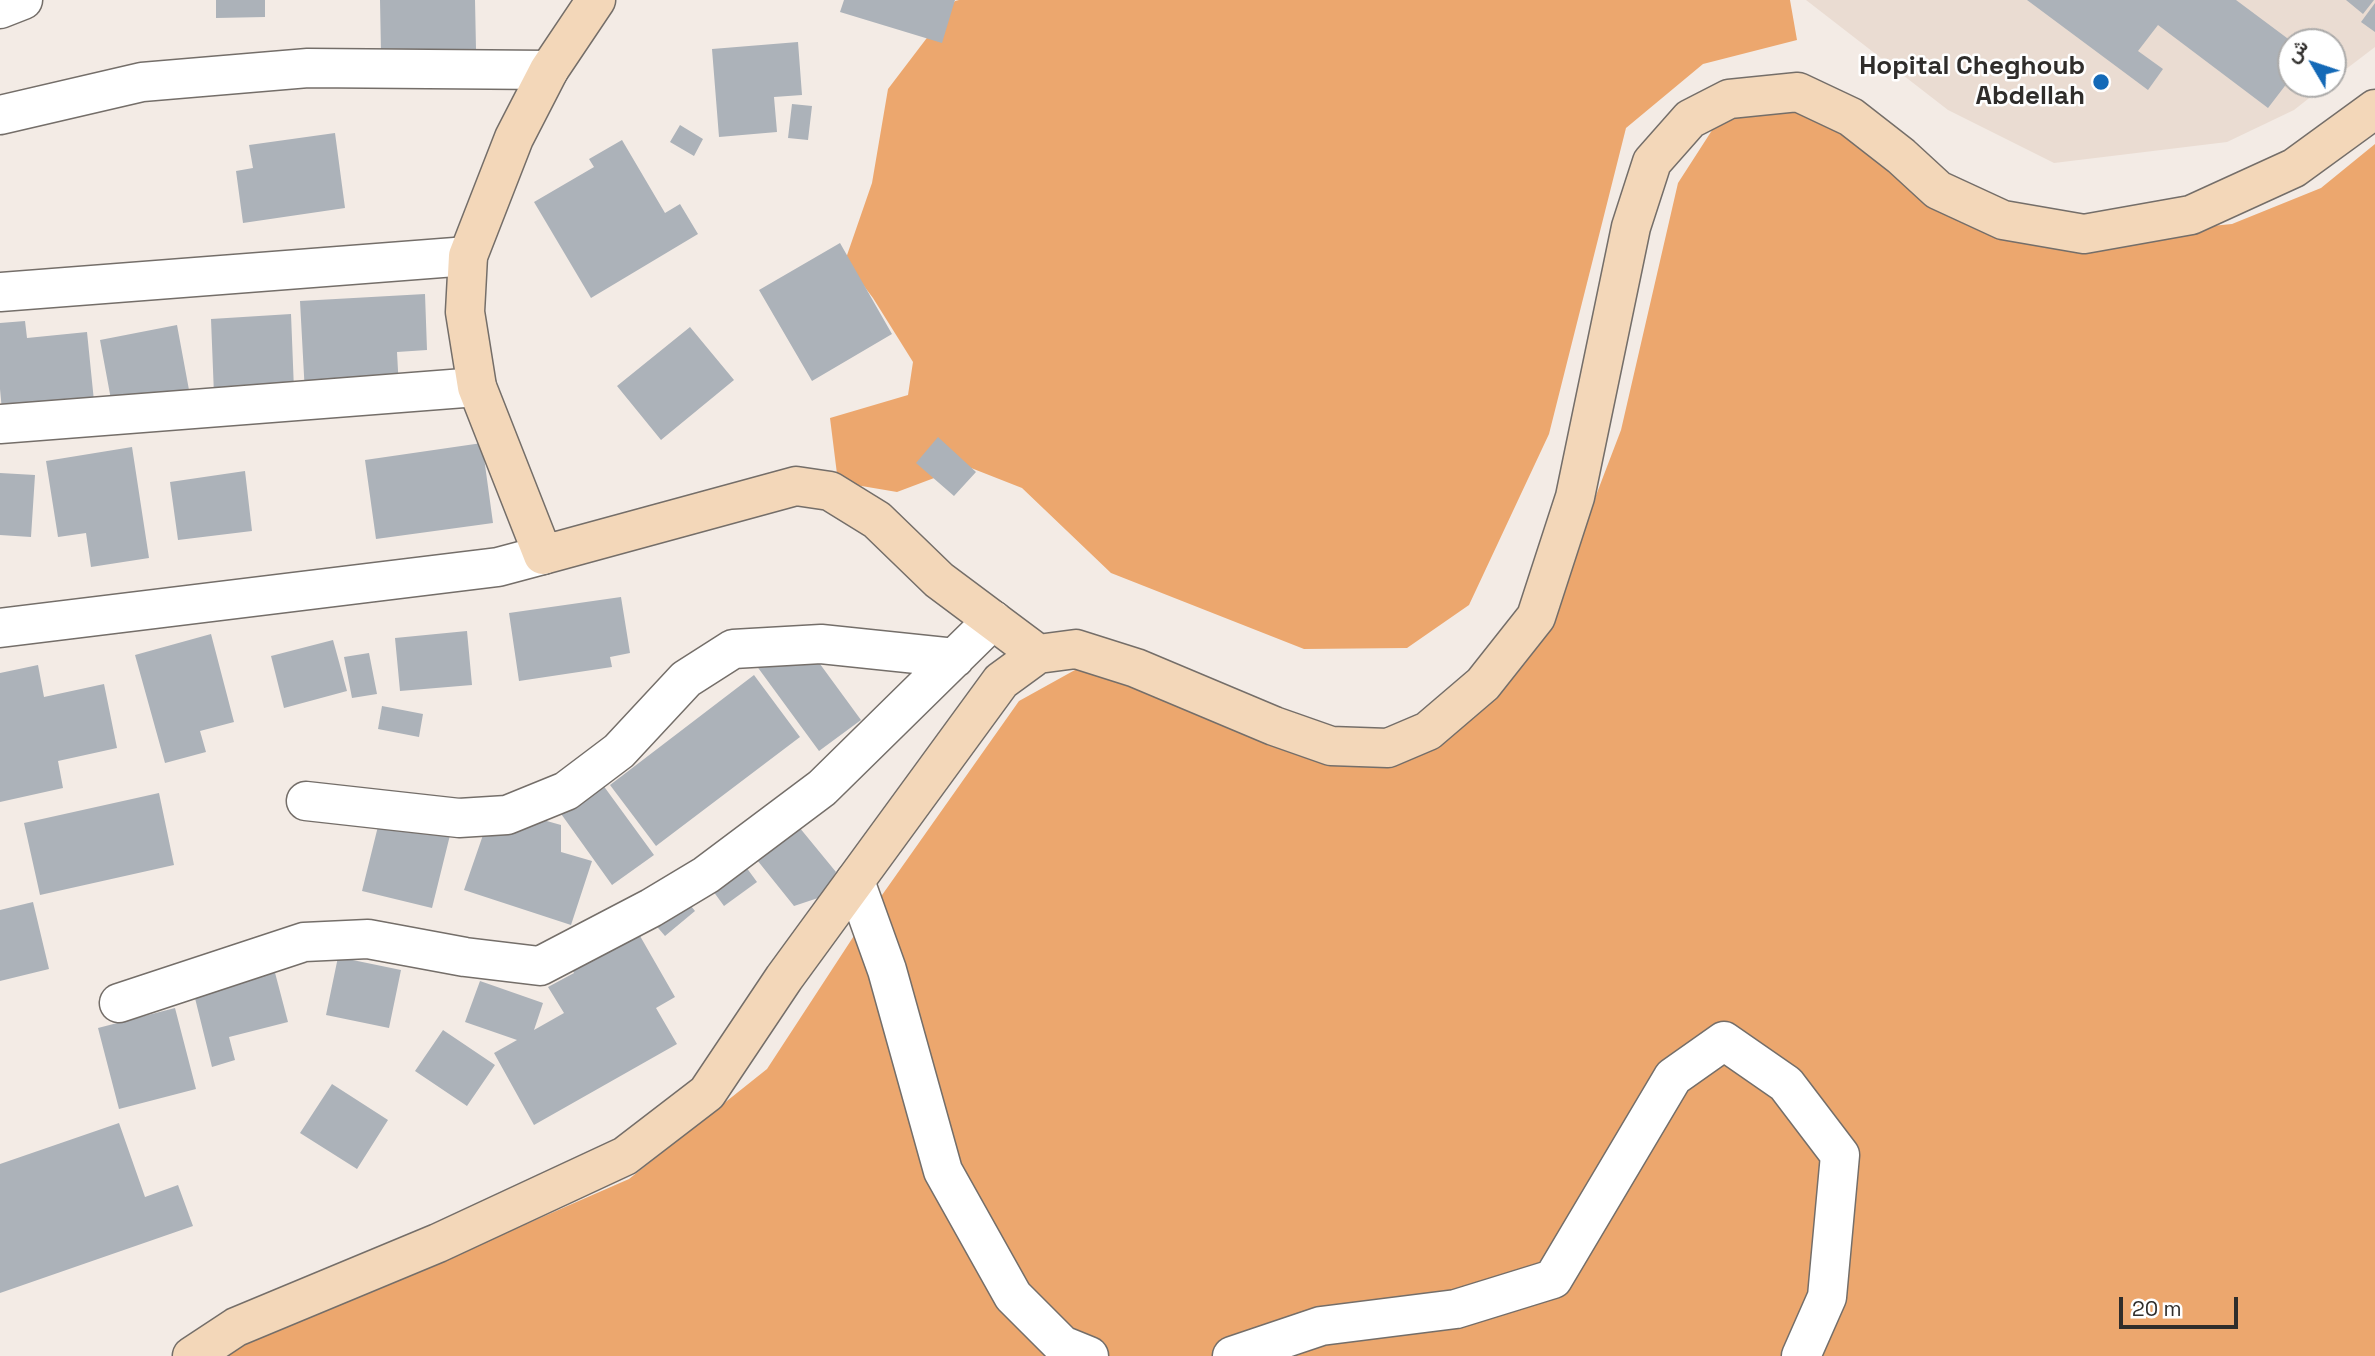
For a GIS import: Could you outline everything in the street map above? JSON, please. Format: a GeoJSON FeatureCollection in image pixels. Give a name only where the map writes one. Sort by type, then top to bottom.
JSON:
{"type":"FeatureCollection","features":[{"type":"Feature","properties":{"kind":"main road"},"geometry":{"type":"LineString","coordinates":[[596,0],[549,70],[514,138],[468,256],[465,312],[477,387],[543,555],[796,486],[830,491],[877,520],[939,580],[1038,654]]}},
{"type":"Feature","properties":{"kind":"main road"},"geometry":{"type":"LineString","coordinates":[[192,1356],[236,1327],[438,1243],[625,1156],[707,1093],[784,978],[1000,681],[1038,654],[1076,649],[1136,668],[1274,726],[1331,746],[1388,748],[1428,731],[1483,684],[1536,617],[1576,497],[1631,227],[1652,162],[1690,118],[1729,99],[1798,92],[1851,117],[1901,156],[1938,190],[2003,220],[2084,234],[2191,215],[2294,168],[2375,109]]}},
{"type":"Feature","properties":{"kind":"street"},"geometry":{"type":"LineString","coordinates":[[0,9],[23,0]]}},
{"type":"Feature","properties":{"kind":"street"},"geometry":{"type":"LineString","coordinates":[[0,115],[142,82],[309,68],[549,70]]}},
{"type":"Feature","properties":{"kind":"street"},"geometry":{"type":"LineString","coordinates":[[0,292],[468,256]]}},
{"type":"Feature","properties":{"kind":"street"},"geometry":{"type":"LineString","coordinates":[[0,424],[477,387]]}},
{"type":"Feature","properties":{"kind":"street"},"geometry":{"type":"LineString","coordinates":[[0,628],[498,567],[543,555]]}},
{"type":"Feature","properties":{"kind":"street"},"geometry":{"type":"LineString","coordinates":[[119,1003],[304,942],[368,939],[465,957],[540,966],[651,908],[717,867],[822,788],[993,620]]}},
{"type":"Feature","properties":{"kind":"street"},"geometry":{"type":"LineString","coordinates":[[306,801],[459,818],[507,815],[566,791],[619,751],[686,679],[733,649],[821,644],[955,658]]}},
{"type":"Feature","properties":{"kind":"street"},"geometry":{"type":"LineString","coordinates":[[855,881],[887,970],[943,1171],[1013,1296],[1062,1345],[1089,1356]]}},
{"type":"Feature","properties":{"kind":"street"},"geometry":{"type":"LineString","coordinates":[[1232,1356],[1321,1326],[1456,1309],[1553,1279],[1673,1077],[1724,1041],[1786,1084],[1840,1155],[1827,1297],[1801,1356]]}},
{"type":"Feature","properties":{"kind":"shaded area"},"geometry":{"type":"Polygon","coordinates":[[[1790,0],[1797,40],[1703,64],[1626,128],[1549,434],[1469,605],[1407,648],[1304,649],[1111,573],[1022,488],[966,466],[897,492],[838,482],[830,418],[908,395],[913,362],[873,298],[845,261],[872,183],[888,89],[955,1],[1790,0]]]}},
{"type":"Feature","properties":{"kind":"shaded area","name":"Hopital Cheghoub Abdellah"},"geometry":{"type":"Polygon","coordinates":[[[1806,0],[2375,0],[2375,47],[2347,68],[2347,28],[2277,28],[2277,98],[2309,98],[2294,110],[2227,142],[2054,163],[1948,110],[1806,0]]]}},
{"type":"Feature","properties":{"kind":"shaded area"},"geometry":{"type":"Polygon","coordinates":[[[1818,101],[1927,175],[2079,239],[2232,224],[2321,188],[2375,144],[2375,1356],[215,1356],[380,1288],[629,1179],[767,1069],[863,922],[1019,701],[1102,655],[1381,742],[1421,733],[1566,574],[1621,430],[1678,183],[1718,121],[1818,101]]]}},
{"type":"Feature","properties":{"kind":"building"},"geometry":{"type":"Polygon","coordinates":[[[216,0],[265,0],[265,17],[216,18],[216,0]]]}},
{"type":"Feature","properties":{"kind":"building"},"geometry":{"type":"Polygon","coordinates":[[[380,0],[475,0],[476,49],[381,52],[380,0]]]}},
{"type":"Feature","properties":{"kind":"building"},"geometry":{"type":"Polygon","coordinates":[[[844,0],[955,0],[942,43],[840,12],[844,0]]]}},
{"type":"Feature","properties":{"kind":"building"},"geometry":{"type":"Polygon","coordinates":[[[2027,0],[2236,0],[2277,31],[2277,96],[2268,108],[2158,25],[2138,51],[2163,69],[2148,90],[2027,0]]]}},
{"type":"Feature","properties":{"kind":"building"},"geometry":{"type":"Polygon","coordinates":[[[2346,0],[2374,0],[2363,14],[2346,0]]]}},
{"type":"Feature","properties":{"kind":"building"},"geometry":{"type":"Polygon","coordinates":[[[2375,3],[2375,32],[2361,22],[2375,3]]]}},
{"type":"Feature","properties":{"kind":"building"},"geometry":{"type":"Polygon","coordinates":[[[798,42],[802,95],[774,97],[777,132],[719,137],[712,49],[798,42]]]}},
{"type":"Feature","properties":{"kind":"building"},"geometry":{"type":"Polygon","coordinates":[[[792,104],[812,106],[808,140],[788,138],[792,104]]]}},
{"type":"Feature","properties":{"kind":"building"},"geometry":{"type":"Polygon","coordinates":[[[680,125],[703,139],[694,156],[670,142],[680,125]]]}},
{"type":"Feature","properties":{"kind":"building"},"geometry":{"type":"Polygon","coordinates":[[[335,133],[345,208],[243,223],[236,171],[253,168],[249,145],[335,133]]]}},
{"type":"Feature","properties":{"kind":"building"},"geometry":{"type":"Polygon","coordinates":[[[622,140],[665,213],[680,204],[698,234],[591,298],[534,202],[594,167],[589,159],[622,140]]]}},
{"type":"Feature","properties":{"kind":"building"},"geometry":{"type":"Polygon","coordinates":[[[840,243],[892,334],[812,381],[759,290],[840,243]]]}},
{"type":"Feature","properties":{"kind":"building"},"geometry":{"type":"Polygon","coordinates":[[[425,294],[427,350],[397,352],[399,389],[305,394],[300,301],[425,294]]]}},
{"type":"Feature","properties":{"kind":"building"},"geometry":{"type":"Polygon","coordinates":[[[291,314],[294,390],[214,395],[211,319],[291,314]]]}},
{"type":"Feature","properties":{"kind":"building"},"geometry":{"type":"Polygon","coordinates":[[[25,321],[27,338],[87,332],[95,411],[3,421],[0,323],[25,321]]]}},
{"type":"Feature","properties":{"kind":"building"},"geometry":{"type":"Polygon","coordinates":[[[177,325],[189,390],[112,405],[100,340],[177,325]]]}},
{"type":"Feature","properties":{"kind":"building"},"geometry":{"type":"Polygon","coordinates":[[[690,327],[734,380],[661,440],[617,386],[690,327]]]}},
{"type":"Feature","properties":{"kind":"building"},"geometry":{"type":"Polygon","coordinates":[[[938,437],[976,472],[954,496],[916,463],[938,437]]]}},
{"type":"Feature","properties":{"kind":"building"},"geometry":{"type":"Polygon","coordinates":[[[482,443],[493,523],[376,539],[365,460],[482,443]]]}},
{"type":"Feature","properties":{"kind":"building"},"geometry":{"type":"Polygon","coordinates":[[[132,447],[149,558],[91,567],[86,533],[58,537],[46,461],[132,447]]]}},
{"type":"Feature","properties":{"kind":"building"},"geometry":{"type":"Polygon","coordinates":[[[245,471],[252,531],[178,540],[170,482],[245,471]]]}},
{"type":"Feature","properties":{"kind":"building"},"geometry":{"type":"Polygon","coordinates":[[[0,473],[35,475],[31,537],[0,535],[0,473]]]}},
{"type":"Feature","properties":{"kind":"building"},"geometry":{"type":"Polygon","coordinates":[[[621,597],[630,653],[610,657],[612,667],[519,681],[509,613],[621,597]]]}},
{"type":"Feature","properties":{"kind":"building"},"geometry":{"type":"Polygon","coordinates":[[[467,631],[472,685],[400,691],[395,638],[467,631]]]}},
{"type":"Feature","properties":{"kind":"building"},"geometry":{"type":"Polygon","coordinates":[[[211,634],[234,722],[200,731],[206,752],[165,763],[135,655],[211,634]]]}},
{"type":"Feature","properties":{"kind":"building"},"geometry":{"type":"Polygon","coordinates":[[[798,634],[861,720],[819,751],[756,665],[798,634]]]}},
{"type":"Feature","properties":{"kind":"building"},"geometry":{"type":"Polygon","coordinates":[[[333,640],[347,691],[284,708],[271,656],[333,640]]]}},
{"type":"Feature","properties":{"kind":"building"},"geometry":{"type":"Polygon","coordinates":[[[369,653],[377,694],[352,698],[344,657],[369,653]]]}},
{"type":"Feature","properties":{"kind":"building"},"geometry":{"type":"Polygon","coordinates":[[[38,665],[44,697],[104,684],[117,748],[58,761],[63,788],[0,802],[0,673],[38,665]]]}},
{"type":"Feature","properties":{"kind":"building"},"geometry":{"type":"Polygon","coordinates":[[[754,675],[800,737],[656,846],[610,785],[754,675]]]}},
{"type":"Feature","properties":{"kind":"building"},"geometry":{"type":"Polygon","coordinates":[[[382,706],[423,714],[419,737],[378,729],[382,706]]]}},
{"type":"Feature","properties":{"kind":"building"},"geometry":{"type":"Polygon","coordinates":[[[600,781],[654,855],[612,885],[559,811],[600,781]]]}},
{"type":"Feature","properties":{"kind":"building"},"geometry":{"type":"Polygon","coordinates":[[[159,793],[174,865],[40,895],[24,823],[159,793]]]}},
{"type":"Feature","properties":{"kind":"building"},"geometry":{"type":"Polygon","coordinates":[[[384,802],[454,819],[432,908],[362,891],[384,802]]]}},
{"type":"Feature","properties":{"kind":"building"},"geometry":{"type":"Polygon","coordinates":[[[493,806],[561,825],[561,852],[592,861],[571,925],[464,890],[493,806]]]}},
{"type":"Feature","properties":{"kind":"building"},"geometry":{"type":"Polygon","coordinates":[[[790,816],[836,872],[821,897],[794,906],[749,850],[790,816]]]}},
{"type":"Feature","properties":{"kind":"building"},"geometry":{"type":"Polygon","coordinates":[[[738,856],[757,882],[724,906],[705,880],[738,856]]]}},
{"type":"Feature","properties":{"kind":"building"},"geometry":{"type":"Polygon","coordinates":[[[677,889],[695,911],[665,936],[647,915],[677,889]]]}},
{"type":"Feature","properties":{"kind":"building"},"geometry":{"type":"Polygon","coordinates":[[[33,902],[49,969],[0,981],[0,910],[33,902]]]}},
{"type":"Feature","properties":{"kind":"building"},"geometry":{"type":"Polygon","coordinates":[[[628,915],[675,997],[656,1008],[677,1044],[534,1125],[494,1053],[517,1040],[465,1022],[480,981],[543,1003],[534,1030],[564,1013],[548,987],[574,973],[563,952],[628,915]]]}},
{"type":"Feature","properties":{"kind":"building"},"geometry":{"type":"Polygon","coordinates":[[[338,957],[401,970],[389,1028],[326,1015],[338,957]]]}},
{"type":"Feature","properties":{"kind":"building"},"geometry":{"type":"Polygon","coordinates":[[[273,965],[288,1022],[229,1037],[235,1060],[212,1067],[192,986],[273,965]]]}},
{"type":"Feature","properties":{"kind":"building"},"geometry":{"type":"Polygon","coordinates":[[[175,1008],[196,1089],[119,1109],[98,1028],[175,1008]]]}},
{"type":"Feature","properties":{"kind":"building"},"geometry":{"type":"Polygon","coordinates":[[[443,1030],[495,1065],[467,1106],[415,1071],[443,1030]]]}},
{"type":"Feature","properties":{"kind":"building"},"geometry":{"type":"Polygon","coordinates":[[[332,1084],[388,1120],[357,1169],[300,1133],[332,1084]]]}},
{"type":"Feature","properties":{"kind":"building"},"geometry":{"type":"Polygon","coordinates":[[[119,1123],[145,1197],[178,1185],[193,1226],[0,1293],[0,1164],[119,1123]]]}},
{"type":"Feature","properties":{"kind":"place","name":"Hopital Cheghoub Abdellah"},"geometry":{"type":"Point","coordinates":[2101,82]}}]}
